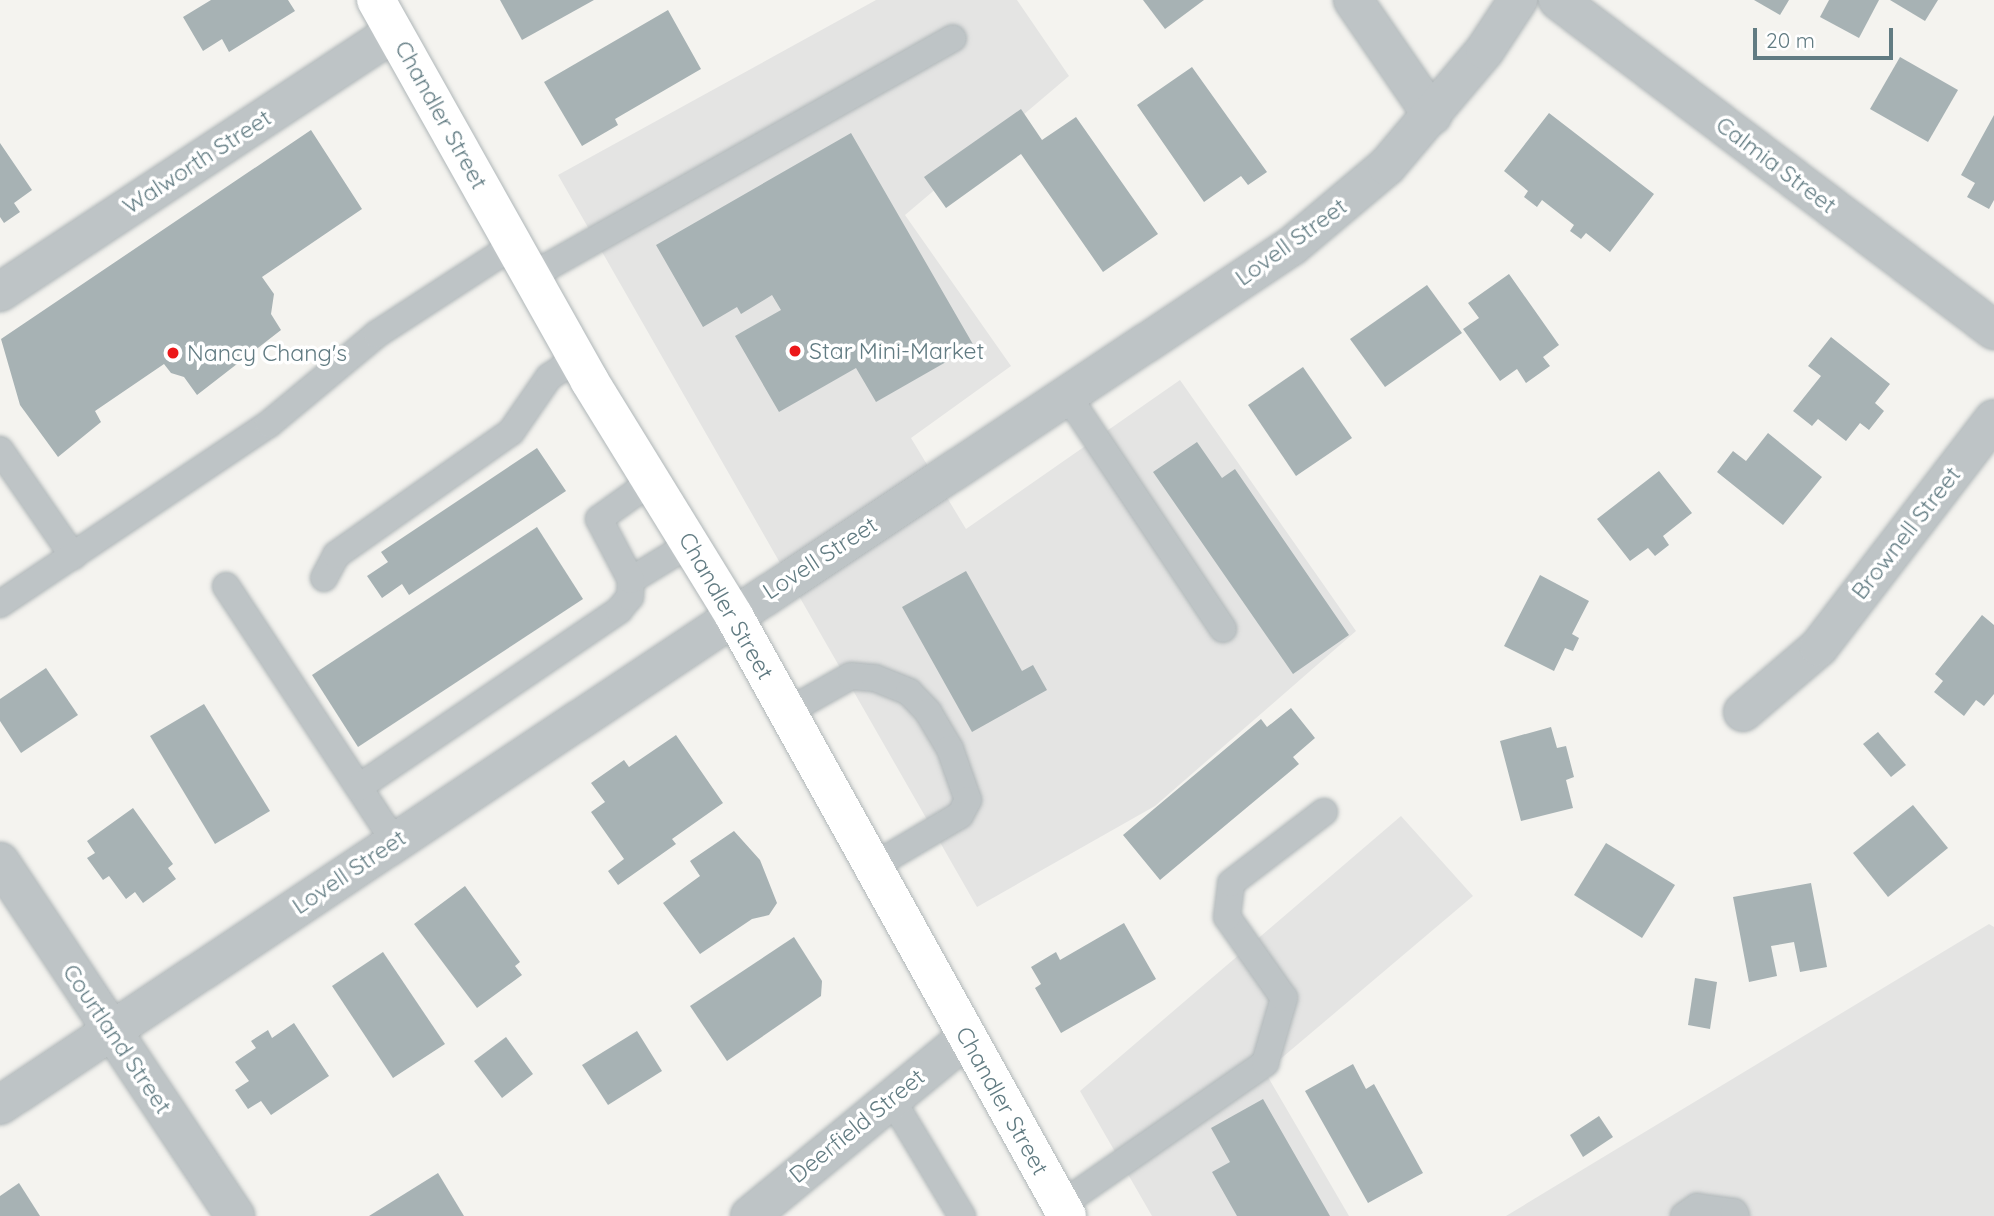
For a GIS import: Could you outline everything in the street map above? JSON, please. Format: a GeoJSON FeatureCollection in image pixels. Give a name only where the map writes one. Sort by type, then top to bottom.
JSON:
{"type":"FeatureCollection","features":[{"type":"Feature","properties":{"kind":"main road","name":"Chandler Street"},"geometry":{"type":"LineString","coordinates":[[385,16],[577,358],[733,616],[1064,1210]]}},
{"type":"Feature","properties":{"kind":"street"},"geometry":{"type":"LineString","coordinates":[[1353,0],[1432,115]]}},
{"type":"Feature","properties":{"kind":"street","name":"Lovell Street"},"geometry":{"type":"LineString","coordinates":[[0,1105],[1067,396],[1328,218],[1387,166],[1432,115],[1518,0]]}},
{"type":"Feature","properties":{"kind":"street","name":"Calmia Street"},"geometry":{"type":"LineString","coordinates":[[1558,0],[1994,330]]}},
{"type":"Feature","properties":{"kind":"street","name":"Walworth Street"},"geometry":{"type":"LineString","coordinates":[[0,292],[385,16]]}},
{"type":"Feature","properties":{"kind":"street","name":"Brownell Street"},"geometry":{"type":"LineString","coordinates":[[1743,712],[1819,647],[1994,419]]}},
{"type":"Feature","properties":{"kind":"street","name":"Courtland Street"},"geometry":{"type":"LineString","coordinates":[[0,862],[235,1216]]}},
{"type":"Feature","properties":{"kind":"street","name":"Deerfield Street"},"geometry":{"type":"LineString","coordinates":[[750,1216],[966,1038]]}},
{"type":"Feature","properties":{"kind":"lane"},"geometry":{"type":"LineString","coordinates":[[0,604],[269,424],[377,334],[953,38]]}},
{"type":"Feature","properties":{"kind":"lane"},"geometry":{"type":"LineString","coordinates":[[324,578],[336,555],[511,432],[550,377],[577,358]]}},
{"type":"Feature","properties":{"kind":"lane"},"geometry":{"type":"LineString","coordinates":[[1067,396],[1223,629]]}},
{"type":"Feature","properties":{"kind":"lane"},"geometry":{"type":"LineString","coordinates":[[0,450],[73,556]]}},
{"type":"Feature","properties":{"kind":"lane"},"geometry":{"type":"LineString","coordinates":[[359,786],[620,610],[630,597],[631,580],[599,519],[652,481]]}},
{"type":"Feature","properties":{"kind":"lane"},"geometry":{"type":"LineString","coordinates":[[631,580],[690,544]]}},
{"type":"Feature","properties":{"kind":"lane"},"geometry":{"type":"LineString","coordinates":[[226,586],[395,842]]}},
{"type":"Feature","properties":{"kind":"lane"},"geometry":{"type":"LineString","coordinates":[[787,712],[851,676],[875,678],[909,692],[928,712],[950,749],[968,800],[960,815],[872,867]]}},
{"type":"Feature","properties":{"kind":"lane"},"geometry":{"type":"LineString","coordinates":[[1064,1210],[1265,1063],[1284,998],[1227,917],[1231,883],[1324,812]]}},
{"type":"Feature","properties":{"kind":"lane"},"geometry":{"type":"LineString","coordinates":[[891,1098],[962,1216]]}},
{"type":"Feature","properties":{"kind":"lane"},"geometry":{"type":"LineString","coordinates":[[1684,1216],[1697,1207],[1734,1212],[1736,1216]]}},
{"type":"Feature","properties":{"kind":"shaded area"},"geometry":{"type":"Polygon","coordinates":[[[876,0],[1017,0],[1069,76],[905,215],[1011,366],[911,438],[966,529],[1180,380],[1356,631],[1155,806],[977,907],[558,175],[876,0]]]}},
{"type":"Feature","properties":{"kind":"shaded area"},"geometry":{"type":"Polygon","coordinates":[[[1401,816],[1473,896],[1265,1072],[1349,1216],[1152,1216],[1080,1091],[1401,816]]]}},
{"type":"Feature","properties":{"kind":"shaded area"},"geometry":{"type":"Polygon","coordinates":[[[1989,924],[1994,927],[1994,1216],[1506,1216],[1989,924]]]}},
{"type":"Feature","properties":{"kind":"building"},"geometry":{"type":"Polygon","coordinates":[[[211,0],[288,0],[295,11],[229,52],[222,39],[203,51],[183,17],[211,0]]]}},
{"type":"Feature","properties":{"kind":"building"},"geometry":{"type":"Polygon","coordinates":[[[500,0],[594,0],[522,40],[500,0]]]}},
{"type":"Feature","properties":{"kind":"building"},"geometry":{"type":"Polygon","coordinates":[[[1143,0],[1204,0],[1165,29],[1143,0]]]}},
{"type":"Feature","properties":{"kind":"building"},"geometry":{"type":"Polygon","coordinates":[[[1754,0],[1789,0],[1780,15],[1754,0]]]}},
{"type":"Feature","properties":{"kind":"building"},"geometry":{"type":"Polygon","coordinates":[[[1829,0],[1879,0],[1859,38],[1820,17],[1829,0]]]}},
{"type":"Feature","properties":{"kind":"building"},"geometry":{"type":"Polygon","coordinates":[[[1890,0],[1938,0],[1925,21],[1890,0]]]}},
{"type":"Feature","properties":{"kind":"building"},"geometry":{"type":"Polygon","coordinates":[[[668,10],[701,69],[615,119],[618,125],[582,146],[544,82],[668,10]]]}},
{"type":"Feature","properties":{"kind":"building"},"geometry":{"type":"Polygon","coordinates":[[[1900,57],[1958,90],[1928,142],[1870,109],[1900,57]]]}},
{"type":"Feature","properties":{"kind":"building"},"geometry":{"type":"Polygon","coordinates":[[[1192,67],[1267,172],[1248,185],[1241,176],[1204,202],[1137,105],[1192,67]]]}},
{"type":"Feature","properties":{"kind":"building"},"geometry":{"type":"Polygon","coordinates":[[[1021,109],[1042,140],[1076,117],[1158,234],[1103,272],[1021,154],[946,208],[924,177],[1021,109]]]}},
{"type":"Feature","properties":{"kind":"building"},"geometry":{"type":"Polygon","coordinates":[[[1549,113],[1654,194],[1610,252],[1586,233],[1581,239],[1570,231],[1574,225],[1542,200],[1537,207],[1524,197],[1528,191],[1504,171],[1549,113]]]}},
{"type":"Feature","properties":{"kind":"building"},"geometry":{"type":"Polygon","coordinates":[[[1994,115],[1994,200],[1989,209],[1967,197],[1975,183],[1961,175],[1994,115]]]}},
{"type":"Feature","properties":{"kind":"building"},"geometry":{"type":"Polygon","coordinates":[[[311,130],[362,209],[262,277],[274,294],[271,314],[281,330],[197,395],[184,377],[171,373],[164,364],[95,411],[101,422],[58,457],[20,405],[1,339],[311,130]]]}},
{"type":"Feature","properties":{"kind":"building"},"geometry":{"type":"Polygon","coordinates":[[[851,133],[974,346],[876,402],[856,368],[779,412],[735,336],[781,310],[772,295],[741,314],[737,307],[703,327],[656,245],[851,133]]]}},
{"type":"Feature","properties":{"kind":"building"},"geometry":{"type":"Polygon","coordinates":[[[0,143],[32,190],[14,203],[20,212],[4,223],[0,217],[0,143]]]}},
{"type":"Feature","properties":{"kind":"building"},"geometry":{"type":"Polygon","coordinates":[[[1509,274],[1559,345],[1543,357],[1550,366],[1526,383],[1517,369],[1500,381],[1463,329],[1479,318],[1468,303],[1509,274]]]}},
{"type":"Feature","properties":{"kind":"building"},"geometry":{"type":"Polygon","coordinates":[[[1427,285],[1462,333],[1385,387],[1350,339],[1427,285]]]}},
{"type":"Feature","properties":{"kind":"building"},"geometry":{"type":"Polygon","coordinates":[[[1831,337],[1890,384],[1875,403],[1884,411],[1869,430],[1860,423],[1846,441],[1818,419],[1812,426],[1793,411],[1821,376],[1808,366],[1831,337]]]}},
{"type":"Feature","properties":{"kind":"building"},"geometry":{"type":"Polygon","coordinates":[[[1303,367],[1352,438],[1296,476],[1248,405],[1303,367]]]}},
{"type":"Feature","properties":{"kind":"building"},"geometry":{"type":"Polygon","coordinates":[[[1768,433],[1822,477],[1783,525],[1717,472],[1733,451],[1746,461],[1768,433]]]}},
{"type":"Feature","properties":{"kind":"building"},"geometry":{"type":"Polygon","coordinates":[[[1197,442],[1222,478],[1235,469],[1349,635],[1293,674],[1153,472],[1197,442]]]}},
{"type":"Feature","properties":{"kind":"building"},"geometry":{"type":"Polygon","coordinates":[[[537,448],[566,491],[409,595],[402,584],[382,598],[367,576],[388,562],[381,552],[537,448]]]}},
{"type":"Feature","properties":{"kind":"building"},"geometry":{"type":"Polygon","coordinates":[[[1659,471],[1692,513],[1663,536],[1669,545],[1655,556],[1648,548],[1630,561],[1597,519],[1659,471]]]}},
{"type":"Feature","properties":{"kind":"building"},"geometry":{"type":"Polygon","coordinates":[[[537,527],[583,599],[358,747],[312,675],[537,527]]]}},
{"type":"Feature","properties":{"kind":"building"},"geometry":{"type":"Polygon","coordinates":[[[966,571],[1022,671],[1033,665],[1047,690],[972,732],[902,607],[966,571]]]}},
{"type":"Feature","properties":{"kind":"building"},"geometry":{"type":"Polygon","coordinates":[[[1540,575],[1589,601],[1572,634],[1579,638],[1573,651],[1565,648],[1554,671],[1504,646],[1540,575]]]}},
{"type":"Feature","properties":{"kind":"building"},"geometry":{"type":"Polygon","coordinates":[[[1982,615],[1994,625],[1994,694],[1984,706],[1976,700],[1964,716],[1934,692],[1943,681],[1935,674],[1982,615]]]}},
{"type":"Feature","properties":{"kind":"building"},"geometry":{"type":"Polygon","coordinates":[[[46,668],[78,715],[21,753],[0,721],[0,699],[46,668]]]}},
{"type":"Feature","properties":{"kind":"building"},"geometry":{"type":"Polygon","coordinates":[[[204,704],[270,811],[215,844],[150,736],[204,704]]]}},
{"type":"Feature","properties":{"kind":"building"},"geometry":{"type":"Polygon","coordinates":[[[1291,708],[1315,738],[1293,757],[1299,764],[1160,880],[1123,835],[1261,719],[1267,727],[1291,708]]]}},
{"type":"Feature","properties":{"kind":"building"},"geometry":{"type":"Polygon","coordinates":[[[1551,727],[1557,748],[1566,746],[1574,777],[1566,780],[1573,808],[1521,821],[1500,741],[1551,727]]]}},
{"type":"Feature","properties":{"kind":"building"},"geometry":{"type":"Polygon","coordinates":[[[1878,732],[1906,765],[1891,777],[1863,744],[1878,732]]]}},
{"type":"Feature","properties":{"kind":"building"},"geometry":{"type":"Polygon","coordinates":[[[676,735],[723,803],[672,839],[676,844],[618,885],[608,871],[624,859],[591,812],[605,802],[591,783],[624,760],[629,767],[676,735]]]}},
{"type":"Feature","properties":{"kind":"building"},"geometry":{"type":"Polygon","coordinates":[[[1913,805],[1948,848],[1888,897],[1853,853],[1913,805]]]}},
{"type":"Feature","properties":{"kind":"building"},"geometry":{"type":"Polygon","coordinates":[[[133,808],[173,864],[168,868],[176,879],[143,903],[135,892],[126,899],[109,876],[103,880],[87,858],[95,853],[87,841],[133,808]]]}},
{"type":"Feature","properties":{"kind":"building"},"geometry":{"type":"Polygon","coordinates":[[[734,831],[760,860],[777,903],[769,915],[752,919],[700,954],[663,903],[700,876],[690,861],[734,831]]]}},
{"type":"Feature","properties":{"kind":"building"},"geometry":{"type":"Polygon","coordinates":[[[1606,843],[1675,885],[1642,938],[1574,895],[1606,843]]]}},
{"type":"Feature","properties":{"kind":"building"},"geometry":{"type":"Polygon","coordinates":[[[1811,883],[1827,967],[1800,972],[1794,942],[1771,946],[1777,976],[1749,982],[1733,897],[1811,883]]]}},
{"type":"Feature","properties":{"kind":"building"},"geometry":{"type":"Polygon","coordinates":[[[465,886],[520,962],[515,966],[522,975],[477,1008],[414,924],[465,886]]]}},
{"type":"Feature","properties":{"kind":"building"},"geometry":{"type":"Polygon","coordinates":[[[1124,923],[1156,979],[1061,1033],[1035,988],[1041,984],[1031,967],[1056,952],[1060,960],[1124,923]]]}},
{"type":"Feature","properties":{"kind":"building"},"geometry":{"type":"Polygon","coordinates":[[[794,937],[822,981],[821,996],[727,1061],[690,1006],[794,937]]]}},
{"type":"Feature","properties":{"kind":"building"},"geometry":{"type":"Polygon","coordinates":[[[383,952],[445,1044],[393,1078],[332,986],[383,952]]]}},
{"type":"Feature","properties":{"kind":"building"},"geometry":{"type":"Polygon","coordinates":[[[1695,978],[1717,982],[1710,1029],[1688,1025],[1695,978]]]}},
{"type":"Feature","properties":{"kind":"building"},"geometry":{"type":"Polygon","coordinates":[[[294,1023],[329,1076],[271,1115],[261,1101],[248,1109],[235,1090],[249,1081],[235,1062],[256,1048],[251,1041],[268,1030],[272,1038],[294,1023]]]}},
{"type":"Feature","properties":{"kind":"building"},"geometry":{"type":"Polygon","coordinates":[[[637,1031],[662,1071],[608,1105],[582,1065],[637,1031]]]}},
{"type":"Feature","properties":{"kind":"building"},"geometry":{"type":"Polygon","coordinates":[[[506,1037],[533,1074],[502,1098],[474,1061],[506,1037]]]}},
{"type":"Feature","properties":{"kind":"building"},"geometry":{"type":"Polygon","coordinates":[[[1353,1064],[1366,1089],[1374,1084],[1423,1173],[1368,1203],[1305,1091],[1353,1064]]]}},
{"type":"Feature","properties":{"kind":"building"},"geometry":{"type":"Polygon","coordinates":[[[1263,1099],[1330,1216],[1237,1216],[1212,1172],[1230,1162],[1211,1128],[1263,1099]]]}},
{"type":"Feature","properties":{"kind":"building"},"geometry":{"type":"Polygon","coordinates":[[[1599,1116],[1613,1137],[1583,1157],[1570,1135],[1599,1116]]]}},
{"type":"Feature","properties":{"kind":"building"},"geometry":{"type":"Polygon","coordinates":[[[438,1173],[464,1216],[369,1216],[438,1173]]]}},
{"type":"Feature","properties":{"kind":"building"},"geometry":{"type":"Polygon","coordinates":[[[19,1183],[40,1216],[0,1216],[0,1196],[19,1183]]]}},
{"type":"Feature","properties":{"kind":"place","name":"Star Mini-Market"},"geometry":{"type":"Point","coordinates":[795,351]}},
{"type":"Feature","properties":{"kind":"place","name":"Nancy Chang's"},"geometry":{"type":"Point","coordinates":[173,353]}}]}
